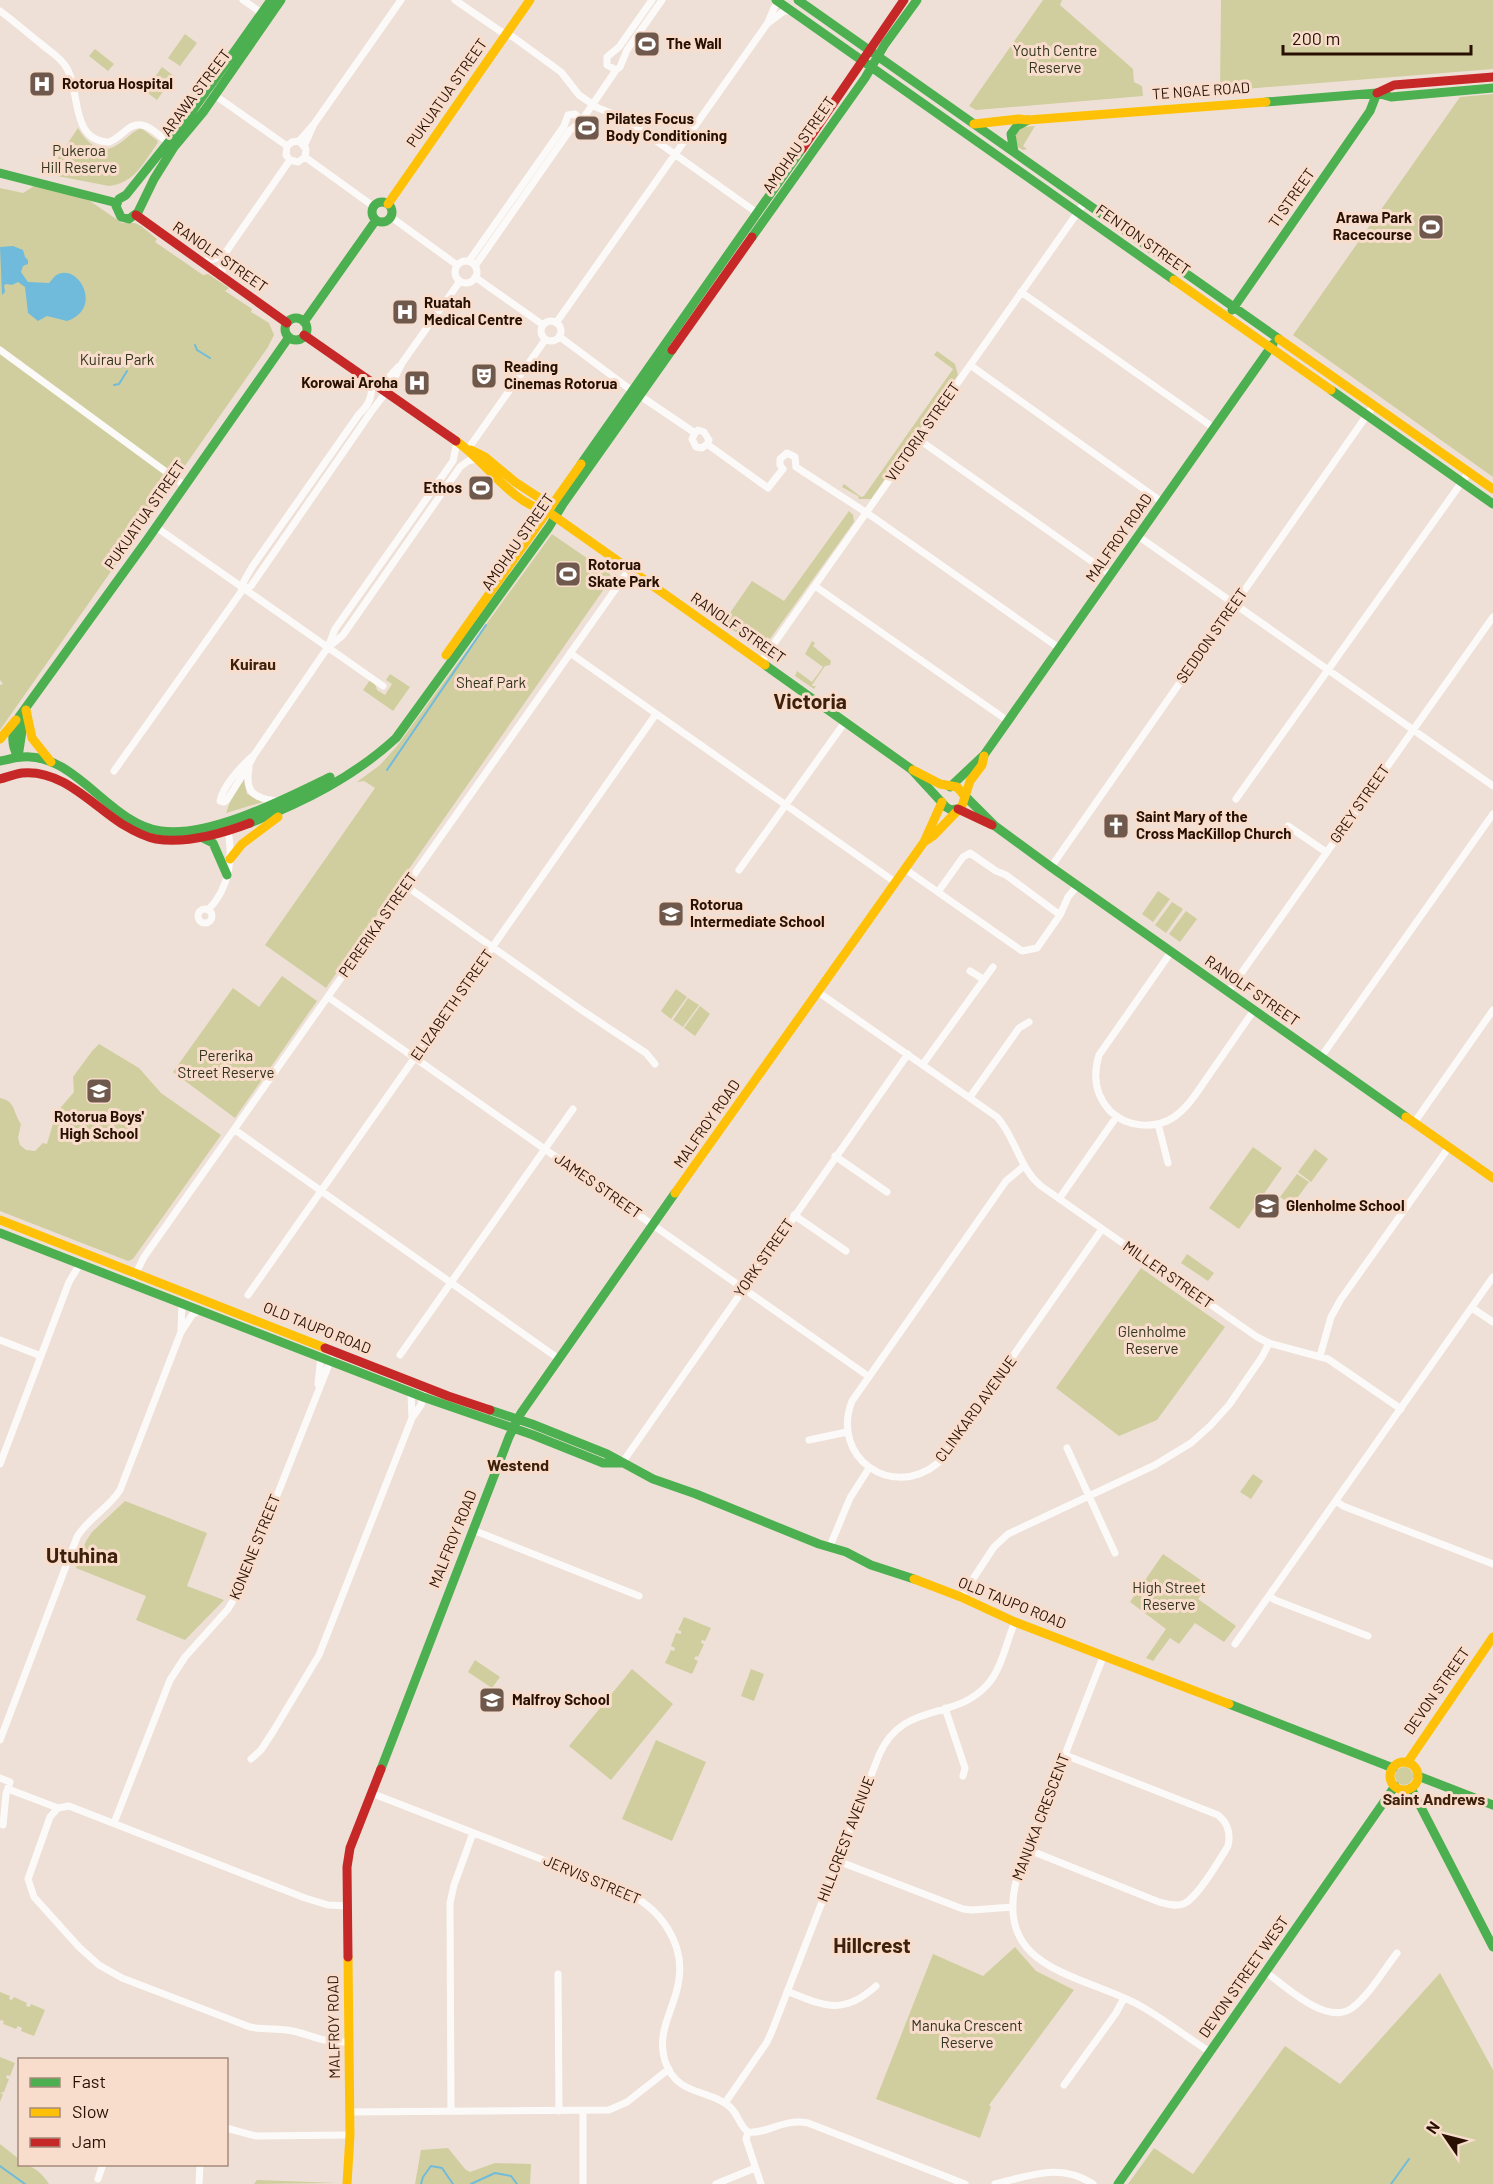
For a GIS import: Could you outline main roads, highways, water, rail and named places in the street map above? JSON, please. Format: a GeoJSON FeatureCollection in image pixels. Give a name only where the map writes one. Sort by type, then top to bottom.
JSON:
{"type":"FeatureCollection","features":[{"type":"Feature","properties":{"kind":"main road","name":"ARAWA STREET"},"geometry":{"type":"LineString","coordinates":[[266,15],[271,0]]}},
{"type":"Feature","properties":{"kind":"main road","name":"ARAWA STREET"},"geometry":{"type":"LineString","coordinates":[[126,195],[172,145],[212,93],[266,15],[281,0]]}},
{"type":"Feature","properties":{"kind":"main road","name":"PUKUATUA STREET"},"geometry":{"type":"LineString","coordinates":[[388,204],[530,0]]}},
{"type":"Feature","properties":{"kind":"main road","name":"AMOHAU STREET"},"geometry":{"type":"LineString","coordinates":[[18,757],[32,757],[51,762],[144,826],[172,831],[256,821],[292,805],[360,768],[390,746],[867,64],[904,0]]}},
{"type":"Feature","properties":{"kind":"main road","name":"AMOHAU STREET"},"geometry":{"type":"LineString","coordinates":[[873,54],[917,0]]}},
{"type":"Feature","properties":{"kind":"main road","name":"FENTON STREET"},"geometry":{"type":"LineString","coordinates":[[799,1],[1493,489]]}},
{"type":"Feature","properties":{"kind":"main road","name":"FENTON STREET"},"geometry":{"type":"LineString","coordinates":[[783,4],[1493,504]]}},
{"type":"Feature","properties":{"kind":"main road","name":"TE NGAE ROAD"},"geometry":{"type":"LineString","coordinates":[[974,124],[1377,93],[1394,85],[1493,77]]}},
{"type":"Feature","properties":{"kind":"main road"},"geometry":{"type":"LineString","coordinates":[[1437,81],[1439,92]]}},
{"type":"Feature","properties":{"kind":"main road","name":"TE NGAE ROAD"},"geometry":{"type":"LineString","coordinates":[[1377,93],[1390,97],[1493,88]]}},
{"type":"Feature","properties":{"kind":"main road","name":"TI STREET"},"geometry":{"type":"LineString","coordinates":[[1228,317],[1370,111],[1377,93]]}},
{"type":"Feature","properties":{"kind":"main road"},"geometry":{"type":"LineString","coordinates":[[1014,152],[1011,139],[1013,129],[1028,120]]}},
{"type":"Feature","properties":{"kind":"main road","name":"ARAWA STREET"},"geometry":{"type":"LineString","coordinates":[[137,211],[172,145]]}},
{"type":"Feature","properties":{"kind":"main road"},"geometry":{"type":"LineString","coordinates":[[0,172],[117,202]]}},
{"type":"Feature","properties":{"kind":"main road"},"geometry":{"type":"LineString","coordinates":[[126,195],[134,197],[137,211],[129,219],[121,217],[116,210],[117,202],[126,195]]}},
{"type":"Feature","properties":{"kind":"main road"},"geometry":{"type":"LineString","coordinates":[[382,201],[388,204],[392,210],[391,217],[382,222],[376,220],[372,214],[373,206],[382,201]]}},
{"type":"Feature","properties":{"kind":"main road","name":"RANOLF STREET"},"geometry":{"type":"LineString","coordinates":[[137,211],[202,262],[287,323]]}},
{"type":"Feature","properties":{"kind":"main road"},"geometry":{"type":"LineString","coordinates":[[304,322],[376,220]]}},
{"type":"Feature","properties":{"kind":"main road"},"geometry":{"type":"LineString","coordinates":[[294,318],[304,322],[307,329],[304,335],[297,339],[289,337],[285,330],[287,323],[294,318]]}},
{"type":"Feature","properties":{"kind":"main road","name":"RANOLF STREET"},"geometry":{"type":"LineString","coordinates":[[304,335],[468,449],[485,457],[515,482],[541,499],[551,514]]}},
{"type":"Feature","properties":{"kind":"main road","name":"PUKUATUA STREET"},"geometry":{"type":"LineString","coordinates":[[18,757],[21,750],[22,714],[289,337]]}},
{"type":"Feature","properties":{"kind":"main road","name":"MALFROY ROAD"},"geometry":{"type":"LineString","coordinates":[[950,787],[984,755],[1278,337]]}},
{"type":"Feature","properties":{"kind":"main road","name":"RANOLF STREET"},"geometry":{"type":"LineString","coordinates":[[468,449],[512,492],[535,508],[551,514],[911,769],[950,787]]}},
{"type":"Feature","properties":{"kind":"main road","name":"AMOHAU STREET"},"geometry":{"type":"LineString","coordinates":[[0,779],[26,773],[55,778],[138,834],[174,841],[199,836],[278,802],[348,768],[379,747],[509,575]]}},
{"type":"Feature","properties":{"kind":"main road"},"geometry":{"type":"LineString","coordinates":[[0,739],[22,714],[32,738],[51,762]]}},
{"type":"Feature","properties":{"kind":"main road","name":"MALFROY ROAD"},"geometry":{"type":"LineString","coordinates":[[964,795],[984,755]]}},
{"type":"Feature","properties":{"kind":"main road"},"geometry":{"type":"LineString","coordinates":[[0,761],[18,757],[44,768],[55,778]]}},
{"type":"Feature","properties":{"kind":"main road"},"geometry":{"type":"LineString","coordinates":[[0,769],[11,764],[18,757]]}},
{"type":"Feature","properties":{"kind":"main road","name":"RANOLF STREET"},"geometry":{"type":"LineString","coordinates":[[911,769],[942,802]]}},
{"type":"Feature","properties":{"kind":"main road"},"geometry":{"type":"LineString","coordinates":[[950,787],[957,787],[964,795],[964,803],[958,809],[948,809],[942,802],[943,793],[950,787]]}},
{"type":"Feature","properties":{"kind":"main road","name":"RANOLF STREET"},"geometry":{"type":"LineString","coordinates":[[964,795],[994,826],[1493,1178]]}},
{"type":"Feature","properties":{"kind":"main road","name":"MALFROY ROAD"},"geometry":{"type":"LineString","coordinates":[[347,2184],[350,2135],[348,1857],[515,1424],[542,1381],[560,1359],[924,842],[938,817],[942,802]]}},
{"type":"Feature","properties":{"kind":"main road"},"geometry":{"type":"LineString","coordinates":[[230,859],[242,844],[292,805]]}},
{"type":"Feature","properties":{"kind":"main road","name":"RANOLF STREET"},"geometry":{"type":"LineString","coordinates":[[958,809],[994,826]]}},
{"type":"Feature","properties":{"kind":"main road","name":"MALFROY ROAD"},"geometry":{"type":"LineString","coordinates":[[924,842],[933,836],[958,809]]}},
{"type":"Feature","properties":{"kind":"main road"},"geometry":{"type":"LineString","coordinates":[[199,836],[213,843],[227,875]]}},
{"type":"Feature","properties":{"kind":"main road","name":"OLD TAUPO ROAD"},"geometry":{"type":"LineString","coordinates":[[0,1220],[332,1350],[423,1392],[515,1424],[603,1463],[622,1463],[661,1482],[819,1544],[830,1546],[866,1563],[961,1597],[1015,1622],[1103,1657],[1119,1661],[1392,1768]]}},
{"type":"Feature","properties":{"kind":"main road","name":"OLD TAUPO ROAD"},"geometry":{"type":"LineString","coordinates":[[0,1233],[411,1393],[423,1392]]}},
{"type":"Feature","properties":{"kind":"main road"},"geometry":{"type":"LineString","coordinates":[[254,1331],[258,1321]]}},
{"type":"Feature","properties":{"kind":"main road","name":"DEVON STREET"},"geometry":{"type":"LineString","coordinates":[[1407,1763],[1493,1638]]}},
{"type":"Feature","properties":{"kind":"main road"},"geometry":{"type":"LineString","coordinates":[[1401,1762],[1407,1763],[1415,1768],[1418,1776],[1416,1783],[1411,1788],[1402,1790],[1395,1786],[1390,1776],[1392,1768],[1401,1762]]}},
{"type":"Feature","properties":{"kind":"main road"},"geometry":{"type":"LineString","coordinates":[[1418,1776],[1493,1805]]}},
{"type":"Feature","properties":{"kind":"main road","name":"DEVON STREET WEST"},"geometry":{"type":"LineString","coordinates":[[1118,2184],[1395,1786]]}},
{"type":"Feature","properties":{"kind":"main road"},"geometry":{"type":"LineString","coordinates":[[1411,1788],[1493,1947]]}},
{"type":"Feature","properties":{"kind":"water"},"geometry":{"type":"Polygon","coordinates":[[[13,246],[23,250],[28,260],[28,264],[23,266],[21,272],[28,282],[49,283],[55,276],[63,273],[72,274],[78,280],[84,288],[86,297],[84,306],[78,315],[67,321],[47,316],[38,321],[28,313],[25,287],[18,282],[4,285],[5,292],[2,295],[0,247],[13,246]]]}},
{"type":"Feature","properties":{"kind":"waterway"},"geometry":{"type":"LineString","coordinates":[[195,345],[197,350],[210,358]]}},
{"type":"Feature","properties":{"kind":"waterway"},"geometry":{"type":"LineString","coordinates":[[112,355],[122,367]]}},
{"type":"Feature","properties":{"kind":"waterway"},"geometry":{"type":"LineString","coordinates":[[114,385],[119,384],[127,371]]}},
{"type":"Feature","properties":{"kind":"waterway"},"geometry":{"type":"LineString","coordinates":[[387,770],[486,625]]}},
{"type":"Feature","properties":{"kind":"waterway"},"geometry":{"type":"LineString","coordinates":[[1391,2184],[1409,2159]]}},
{"type":"Feature","properties":{"kind":"waterway"},"geometry":{"type":"LineString","coordinates":[[0,2166],[25,2184]]}},
{"type":"Feature","properties":{"kind":"waterway"},"geometry":{"type":"LineString","coordinates":[[421,2184],[431,2166],[442,2168],[453,2184]]}},
{"type":"Feature","properties":{"kind":"waterway"},"geometry":{"type":"LineString","coordinates":[[471,2184],[495,2173],[511,2176],[517,2184]]}},
{"type":"Feature","properties":{"kind":"place","name":"The Wall"},"geometry":{"type":"Point","coordinates":[647,44]}},
{"type":"Feature","properties":{"kind":"place","name":"Rotorua Hospital"},"geometry":{"type":"Point","coordinates":[42,84]}},
{"type":"Feature","properties":{"kind":"place","name":"Pilates Focus Body Conditioning"},"geometry":{"type":"Point","coordinates":[587,128]}},
{"type":"Feature","properties":{"kind":"place","name":"Arawa Park Racecourse"},"geometry":{"type":"Point","coordinates":[1431,227]}},
{"type":"Feature","properties":{"kind":"place","name":"Ruatah Medical Centre"},"geometry":{"type":"Point","coordinates":[405,312]}},
{"type":"Feature","properties":{"kind":"place","name":"Reading Cinemas Rotorua"},"geometry":{"type":"Point","coordinates":[484,376]}},
{"type":"Feature","properties":{"kind":"place","name":"Korowai Aroha"},"geometry":{"type":"Point","coordinates":[417,383]}},
{"type":"Feature","properties":{"kind":"place","name":"Ethos"},"geometry":{"type":"Point","coordinates":[481,488]}},
{"type":"Feature","properties":{"kind":"place","name":"Rotorua Skate Park"},"geometry":{"type":"Point","coordinates":[568,574]}},
{"type":"Feature","properties":{"kind":"place","name":"Saint Mary of the Cross MacKillop Church"},"geometry":{"type":"Point","coordinates":[1116,826]}},
{"type":"Feature","properties":{"kind":"place","name":"Rotorua Intermediate School"},"geometry":{"type":"Point","coordinates":[671,914]}},
{"type":"Feature","properties":{"kind":"place","name":"Rotorua Boys' High School"},"geometry":{"type":"Point","coordinates":[99,1091]}},
{"type":"Feature","properties":{"kind":"place","name":"Glenholme School"},"geometry":{"type":"Point","coordinates":[1267,1206]}},
{"type":"Feature","properties":{"kind":"place","name":"Malfroy School"},"geometry":{"type":"Point","coordinates":[492,1700]}},
{"type":"Feature","properties":{"kind":"district","name":"Kuirau"},"geometry":{"type":"Point","coordinates":[253,664]}},
{"type":"Feature","properties":{"kind":"district","name":"Victoria"},"geometry":{"type":"Point","coordinates":[810,702]}},
{"type":"Feature","properties":{"kind":"district","name":"Westend"},"geometry":{"type":"Point","coordinates":[518,1465]}},
{"type":"Feature","properties":{"kind":"district","name":"Utuhina"},"geometry":{"type":"Point","coordinates":[82,1556]}},
{"type":"Feature","properties":{"kind":"district","name":"Saint Andrews"},"geometry":{"type":"Point","coordinates":[1434,1799]}},
{"type":"Feature","properties":{"kind":"district","name":"Hillcrest"},"geometry":{"type":"Point","coordinates":[872,1946]}},
{"type":"Feature","properties":{"kind":"park label","name":"Youth Centre Reserve"},"geometry":{"type":"Point","coordinates":[1055,60]}},
{"type":"Feature","properties":{"kind":"park label","name":"Pukeroa Hill Reserve"},"geometry":{"type":"Point","coordinates":[79,160]}},
{"type":"Feature","properties":{"kind":"park label","name":"Kuirau Park"},"geometry":{"type":"Point","coordinates":[117,360]}},
{"type":"Feature","properties":{"kind":"park label","name":"Sheaf Park"},"geometry":{"type":"Point","coordinates":[491,683]}},
{"type":"Feature","properties":{"kind":"park label","name":"Pererika Street Reserve"},"geometry":{"type":"Point","coordinates":[226,1064]}},
{"type":"Feature","properties":{"kind":"park label","name":"Glenholme Reserve"},"geometry":{"type":"Point","coordinates":[1152,1340]}},
{"type":"Feature","properties":{"kind":"park label","name":"High Street Reserve"},"geometry":{"type":"Point","coordinates":[1169,1596]}},
{"type":"Feature","properties":{"kind":"park label","name":"Manuka Crescent Reserve"},"geometry":{"type":"Point","coordinates":[967,2034]}}]}
